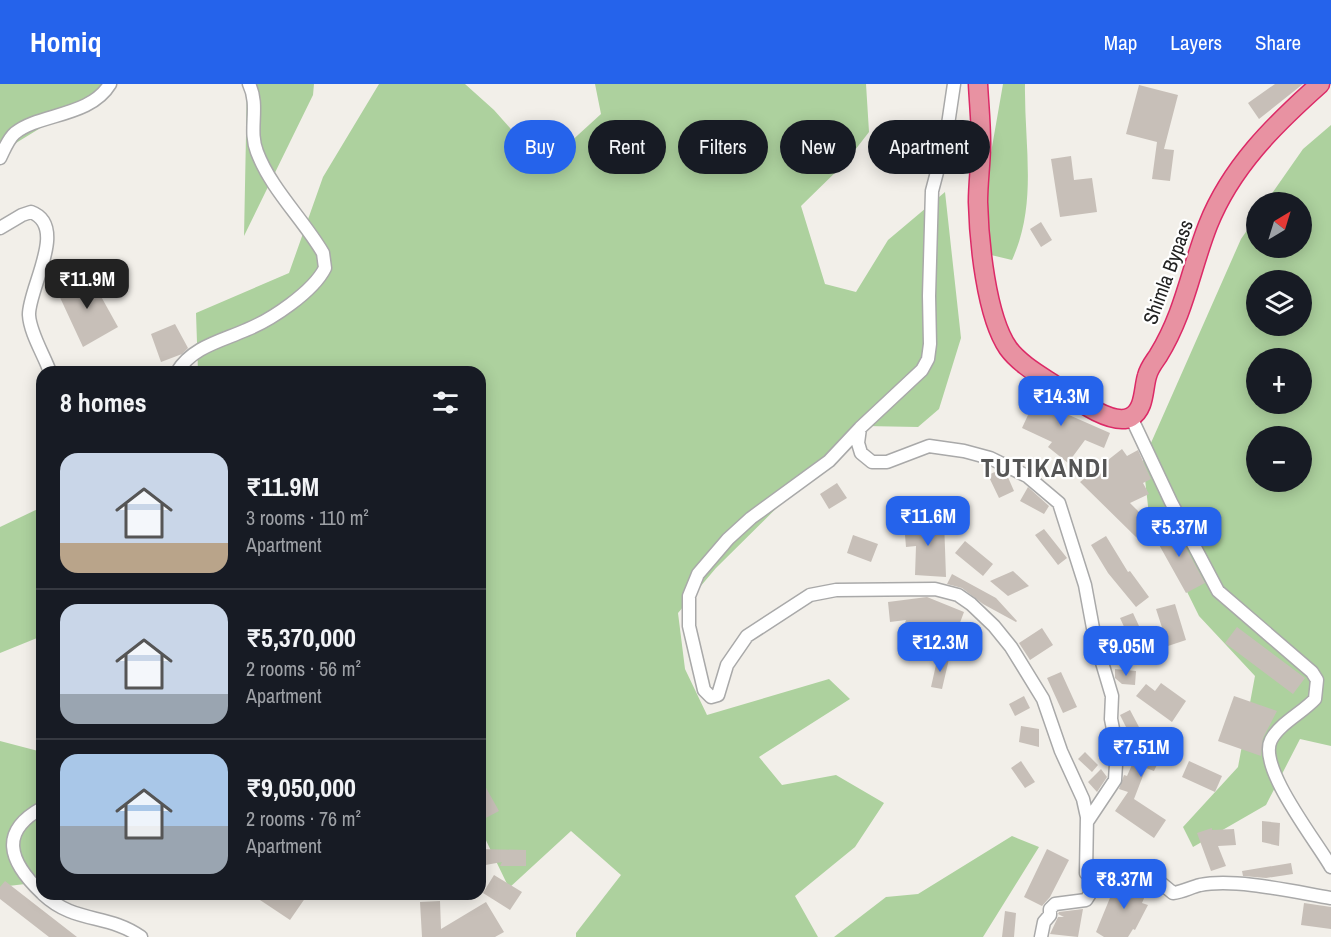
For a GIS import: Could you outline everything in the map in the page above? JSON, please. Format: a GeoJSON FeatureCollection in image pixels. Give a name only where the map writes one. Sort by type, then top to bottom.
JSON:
{"type":"FeatureCollection","features":[{"type":"Feature","properties":{"kind":"highway"},"geometry":{"type":"LineString","coordinates":[[978,84],[981,142],[978,203],[991,304],[1002,339],[1020,361],[1085,405],[1108,416],[1121,419],[1131,417]]}},
{"type":"Feature","properties":{"kind":"highway","name":"Shimla Bypass"},"geometry":{"type":"LineString","coordinates":[[1131,417],[1141,404],[1150,368],[1180,316],[1208,225],[1224,192],[1254,148],[1320,84]]}},
{"type":"Feature","properties":{"kind":"street"},"geometry":{"type":"LineString","coordinates":[[0,158],[15,133],[81,107],[102,95],[110,84]]}},
{"type":"Feature","properties":{"kind":"street"},"geometry":{"type":"LineString","coordinates":[[183,366],[200,349],[248,330],[276,313],[314,284],[325,268],[323,253],[267,172],[256,150],[255,103],[249,84]]}},
{"type":"Feature","properties":{"kind":"street"},"geometry":{"type":"LineString","coordinates":[[954,84],[946,138],[932,191],[928,359],[922,370],[860,428],[824,466],[751,518],[728,539],[694,580],[689,596],[689,626],[704,690],[711,697],[718,695],[727,665],[741,643],[761,625],[810,595],[837,590],[947,591],[958,595],[979,611],[1011,647],[1043,699],[1061,752],[1079,785],[1087,822],[1084,867],[1086,873],[1105,880],[1133,868],[1150,874],[1173,893],[1201,885],[1228,885],[1262,887],[1331,898]]}},
{"type":"Feature","properties":{"kind":"street"},"geometry":{"type":"LineString","coordinates":[[0,228],[31,212],[41,218],[47,230],[45,252],[29,314],[48,366]]}},
{"type":"Feature","properties":{"kind":"street"},"geometry":{"type":"LineString","coordinates":[[1131,417],[1171,502],[1218,591],[1312,672],[1317,680],[1314,699],[1275,735],[1268,752],[1272,768],[1292,805],[1331,867]]}},
{"type":"Feature","properties":{"kind":"street"},"geometry":{"type":"LineString","coordinates":[[860,428],[859,448],[872,462],[887,462],[929,446],[944,446],[990,458],[1012,468],[1040,485],[1059,503],[1085,585],[1095,639],[1112,696],[1111,719],[1117,749],[1115,780],[1087,822]]}},
{"type":"Feature","properties":{"kind":"street"},"geometry":{"type":"LineString","coordinates":[[36,811],[11,823],[6,833],[4,846],[14,866],[36,887]]}},
{"type":"Feature","properties":{"kind":"street"},"geometry":{"type":"LineString","coordinates":[[1041,937],[1044,922],[1050,915],[1050,909],[1055,904],[1086,900],[1093,889],[1093,877]]}},
{"type":"Feature","properties":{"kind":"street"},"geometry":{"type":"LineString","coordinates":[[52,900],[72,914],[120,924],[141,937]]}},
{"type":"Feature","properties":{"kind":"green space"},"geometry":{"type":"Polygon","coordinates":[[[0,84],[105,84],[101,91],[11,146],[0,163],[0,84]]]}},
{"type":"Feature","properties":{"kind":"green space"},"geometry":{"type":"Polygon","coordinates":[[[247,84],[314,84],[313,95],[244,236],[247,84]]]}},
{"type":"Feature","properties":{"kind":"green space"},"geometry":{"type":"Polygon","coordinates":[[[379,84],[465,84],[504,121],[504,174],[576,174],[576,137],[588,126],[588,174],[666,174],[666,120],[594,120],[601,114],[595,84],[866,84],[868,133],[856,149],[856,120],[780,120],[780,174],[834,174],[801,206],[825,284],[856,292],[888,240],[945,192],[961,338],[939,409],[918,427],[865,426],[821,464],[716,568],[678,613],[685,669],[707,715],[829,679],[850,699],[759,757],[782,785],[836,775],[884,803],[855,847],[795,896],[818,937],[576,937],[576,933],[621,875],[571,831],[509,888],[486,840],[486,366],[198,366],[196,313],[289,273],[323,177],[379,84]]]}},
{"type":"Feature","properties":{"kind":"green space"},"geometry":{"type":"Polygon","coordinates":[[[1003,84],[1025,84],[1027,195],[1020,239],[1012,260],[991,255],[985,187],[987,174],[990,174],[990,158],[1003,84]]]}},
{"type":"Feature","properties":{"kind":"green space"},"geometry":{"type":"Polygon","coordinates":[[[1331,125],[1331,746],[1300,739],[1266,805],[1193,847],[1183,827],[1238,767],[1255,676],[1199,616],[1149,515],[1143,461],[1246,232],[1246,258],[1312,258],[1312,192],[1273,192],[1303,149],[1331,125]]]}},
{"type":"Feature","properties":{"kind":"green space"},"geometry":{"type":"Polygon","coordinates":[[[36,510],[36,638],[0,653],[0,527],[36,510]]]}},
{"type":"Feature","properties":{"kind":"green space"},"geometry":{"type":"Polygon","coordinates":[[[0,741],[36,750],[36,883],[0,887],[0,741]]]}},
{"type":"Feature","properties":{"kind":"green space"},"geometry":{"type":"Polygon","coordinates":[[[1012,836],[1039,847],[983,937],[834,937],[886,897],[918,894],[1012,836]]]}},
{"type":"Feature","properties":{"kind":"building"},"geometry":{"type":"Polygon","coordinates":[[[1275,84],[1303,84],[1259,119],[1248,103],[1275,84]]]}},
{"type":"Feature","properties":{"kind":"building"},"geometry":{"type":"Polygon","coordinates":[[[1139,85],[1178,95],[1164,149],[1174,150],[1170,181],[1152,179],[1157,142],[1126,134],[1139,85]]]}},
{"type":"Feature","properties":{"kind":"building"},"geometry":{"type":"Polygon","coordinates":[[[1071,156],[1074,180],[1092,178],[1097,212],[1060,217],[1051,159],[1071,156]]]}},
{"type":"Feature","properties":{"kind":"building"},"geometry":{"type":"Polygon","coordinates":[[[1041,222],[1052,240],[1041,247],[1030,229],[1041,222]]]}},
{"type":"Feature","properties":{"kind":"building"},"geometry":{"type":"Polygon","coordinates":[[[88,273],[118,327],[83,347],[57,291],[88,273]]]}},
{"type":"Feature","properties":{"kind":"building"},"geometry":{"type":"Polygon","coordinates":[[[175,324],[188,348],[182,354],[161,362],[151,334],[175,324]]]}},
{"type":"Feature","properties":{"kind":"building"},"geometry":{"type":"Polygon","coordinates":[[[1040,389],[1072,410],[1069,415],[1110,433],[1104,448],[1085,440],[1068,463],[1048,447],[1052,442],[1022,428],[1040,389]]]}},
{"type":"Feature","properties":{"kind":"building"},"geometry":{"type":"Polygon","coordinates":[[[1122,449],[1127,456],[1138,450],[1151,479],[1143,483],[1149,494],[1130,503],[1151,524],[1137,538],[1080,482],[1122,449]]]}},
{"type":"Feature","properties":{"kind":"building"},"geometry":{"type":"Polygon","coordinates":[[[997,471],[1007,475],[1014,491],[999,498],[988,475],[997,471]]]}},
{"type":"Feature","properties":{"kind":"building"},"geometry":{"type":"Polygon","coordinates":[[[837,483],[847,498],[829,509],[820,494],[837,483]]]}},
{"type":"Feature","properties":{"kind":"building"},"geometry":{"type":"Polygon","coordinates":[[[1028,487],[1049,506],[1044,514],[1020,501],[1028,487]]]}},
{"type":"Feature","properties":{"kind":"building"},"geometry":{"type":"Polygon","coordinates":[[[944,520],[946,577],[915,575],[916,546],[906,547],[904,523],[944,520]]]}},
{"type":"Feature","properties":{"kind":"building"},"geometry":{"type":"Polygon","coordinates":[[[1173,524],[1205,583],[1186,593],[1153,534],[1173,524]]]}},
{"type":"Feature","properties":{"kind":"building"},"geometry":{"type":"Polygon","coordinates":[[[1044,529],[1067,558],[1058,565],[1035,535],[1044,529]]]}},
{"type":"Feature","properties":{"kind":"building"},"geometry":{"type":"Polygon","coordinates":[[[853,535],[878,544],[871,562],[847,553],[853,535]]]}},
{"type":"Feature","properties":{"kind":"building"},"geometry":{"type":"Polygon","coordinates":[[[1106,536],[1128,572],[1130,571],[1149,597],[1136,607],[1108,573],[1091,545],[1106,536]]]}},
{"type":"Feature","properties":{"kind":"building"},"geometry":{"type":"Polygon","coordinates":[[[965,541],[993,564],[983,576],[955,553],[965,541]]]}},
{"type":"Feature","properties":{"kind":"building"},"geometry":{"type":"Polygon","coordinates":[[[1013,571],[1029,586],[1008,596],[990,581],[1013,571]]]}},
{"type":"Feature","properties":{"kind":"building"},"geometry":{"type":"Polygon","coordinates":[[[952,574],[996,598],[1017,621],[983,604],[962,588],[947,584],[952,574]]]}},
{"type":"Feature","properties":{"kind":"building"},"geometry":{"type":"Polygon","coordinates":[[[927,597],[964,612],[958,628],[950,625],[942,649],[901,634],[906,620],[890,622],[888,602],[927,597]]]}},
{"type":"Feature","properties":{"kind":"building"},"geometry":{"type":"Polygon","coordinates":[[[1175,604],[1186,640],[1168,646],[1156,609],[1175,604]]]}},
{"type":"Feature","properties":{"kind":"building"},"geometry":{"type":"Polygon","coordinates":[[[1133,613],[1139,626],[1126,631],[1120,618],[1133,613]]]}},
{"type":"Feature","properties":{"kind":"building"},"geometry":{"type":"Polygon","coordinates":[[[1237,627],[1305,678],[1293,694],[1225,643],[1237,627]]]}},
{"type":"Feature","properties":{"kind":"building"},"geometry":{"type":"Polygon","coordinates":[[[1042,628],[1053,645],[1030,660],[1019,643],[1042,628]]]}},
{"type":"Feature","properties":{"kind":"building"},"geometry":{"type":"Polygon","coordinates":[[[1115,640],[1119,659],[1110,661],[1105,643],[1115,640]]]}},
{"type":"Feature","properties":{"kind":"building"},"geometry":{"type":"Polygon","coordinates":[[[938,656],[949,659],[942,689],[931,687],[938,656]]]}},
{"type":"Feature","properties":{"kind":"building"},"geometry":{"type":"Polygon","coordinates":[[[1115,669],[1136,671],[1135,685],[1122,684],[1115,678],[1115,669]]]}},
{"type":"Feature","properties":{"kind":"building"},"geometry":{"type":"Polygon","coordinates":[[[1061,672],[1077,707],[1063,713],[1047,678],[1061,672]]]}},
{"type":"Feature","properties":{"kind":"building"},"geometry":{"type":"Polygon","coordinates":[[[1161,683],[1186,701],[1172,722],[1136,696],[1146,684],[1155,691],[1161,683]]]}},
{"type":"Feature","properties":{"kind":"building"},"geometry":{"type":"Polygon","coordinates":[[[1024,696],[1030,708],[1015,716],[1009,704],[1024,696]]]}},
{"type":"Feature","properties":{"kind":"building"},"geometry":{"type":"Polygon","coordinates":[[[1234,696],[1277,711],[1263,738],[1261,756],[1218,741],[1234,696]]]}},
{"type":"Feature","properties":{"kind":"building"},"geometry":{"type":"Polygon","coordinates":[[[1130,710],[1139,727],[1169,740],[1154,771],[1146,768],[1134,799],[1166,820],[1154,838],[1115,811],[1128,792],[1119,789],[1124,775],[1127,776],[1147,731],[1132,739],[1120,715],[1130,710]]]}},
{"type":"Feature","properties":{"kind":"building"},"geometry":{"type":"Polygon","coordinates":[[[1021,726],[1039,729],[1039,747],[1019,742],[1021,726]]]}},
{"type":"Feature","properties":{"kind":"building"},"geometry":{"type":"Polygon","coordinates":[[[1085,752],[1098,765],[1092,772],[1078,759],[1085,752]]]}},
{"type":"Feature","properties":{"kind":"building"},"geometry":{"type":"Polygon","coordinates":[[[1021,761],[1035,782],[1025,788],[1011,768],[1021,761]]]}},
{"type":"Feature","properties":{"kind":"building"},"geometry":{"type":"Polygon","coordinates":[[[1189,761],[1222,776],[1215,792],[1182,777],[1189,761]]]}},
{"type":"Feature","properties":{"kind":"building"},"geometry":{"type":"Polygon","coordinates":[[[1101,769],[1107,777],[1097,792],[1088,782],[1101,769]]]}},
{"type":"Feature","properties":{"kind":"building"},"geometry":{"type":"Polygon","coordinates":[[[486,788],[499,811],[486,818],[486,788]]]}},
{"type":"Feature","properties":{"kind":"building"},"geometry":{"type":"Polygon","coordinates":[[[1262,821],[1280,823],[1279,846],[1262,842],[1262,821]]]}},
{"type":"Feature","properties":{"kind":"building"},"geometry":{"type":"Polygon","coordinates":[[[1212,828],[1212,830],[1234,829],[1236,845],[1218,846],[1226,866],[1211,871],[1197,833],[1212,828]]]}},
{"type":"Feature","properties":{"kind":"building"},"geometry":{"type":"Polygon","coordinates":[[[486,849],[526,850],[526,866],[500,866],[502,862],[486,865],[486,849]]]}},
{"type":"Feature","properties":{"kind":"building"},"geometry":{"type":"Polygon","coordinates":[[[1047,849],[1069,860],[1050,897],[1042,906],[1024,897],[1047,849]]]}},
{"type":"Feature","properties":{"kind":"building"},"geometry":{"type":"Polygon","coordinates":[[[1291,863],[1293,874],[1266,878],[1243,876],[1242,871],[1291,863]]]}},
{"type":"Feature","properties":{"kind":"building"},"geometry":{"type":"Polygon","coordinates":[[[494,875],[522,892],[510,910],[486,895],[486,888],[494,875]]]}},
{"type":"Feature","properties":{"kind":"building"},"geometry":{"type":"Polygon","coordinates":[[[1132,877],[1150,884],[1142,903],[1148,905],[1135,930],[1133,929],[1128,937],[1104,937],[1096,932],[1114,888],[1122,893],[1127,879],[1132,877]]]}},
{"type":"Feature","properties":{"kind":"building"},"geometry":{"type":"Polygon","coordinates":[[[5,881],[77,937],[49,937],[0,899],[0,887],[5,881]]]}},
{"type":"Feature","properties":{"kind":"building"},"geometry":{"type":"Polygon","coordinates":[[[260,900],[304,900],[290,920],[260,900]]]}},
{"type":"Feature","properties":{"kind":"building"},"geometry":{"type":"Polygon","coordinates":[[[440,901],[441,929],[486,902],[504,932],[495,937],[422,937],[420,902],[440,901]]]}},
{"type":"Feature","properties":{"kind":"building"},"geometry":{"type":"Polygon","coordinates":[[[1304,903],[1331,907],[1331,929],[1301,925],[1304,903]]]}},
{"type":"Feature","properties":{"kind":"building"},"geometry":{"type":"Polygon","coordinates":[[[1083,909],[1078,937],[1050,934],[1058,917],[1064,917],[1058,914],[1059,912],[1083,909]]]}},
{"type":"Feature","properties":{"kind":"building"},"geometry":{"type":"Polygon","coordinates":[[[1005,911],[1016,913],[1014,937],[1002,937],[1005,911]]]}},
{"type":"Feature","properties":{"kind":"district","name":"TUTIKANDI"},"geometry":{"type":"Point","coordinates":[1045,468]}}]}
